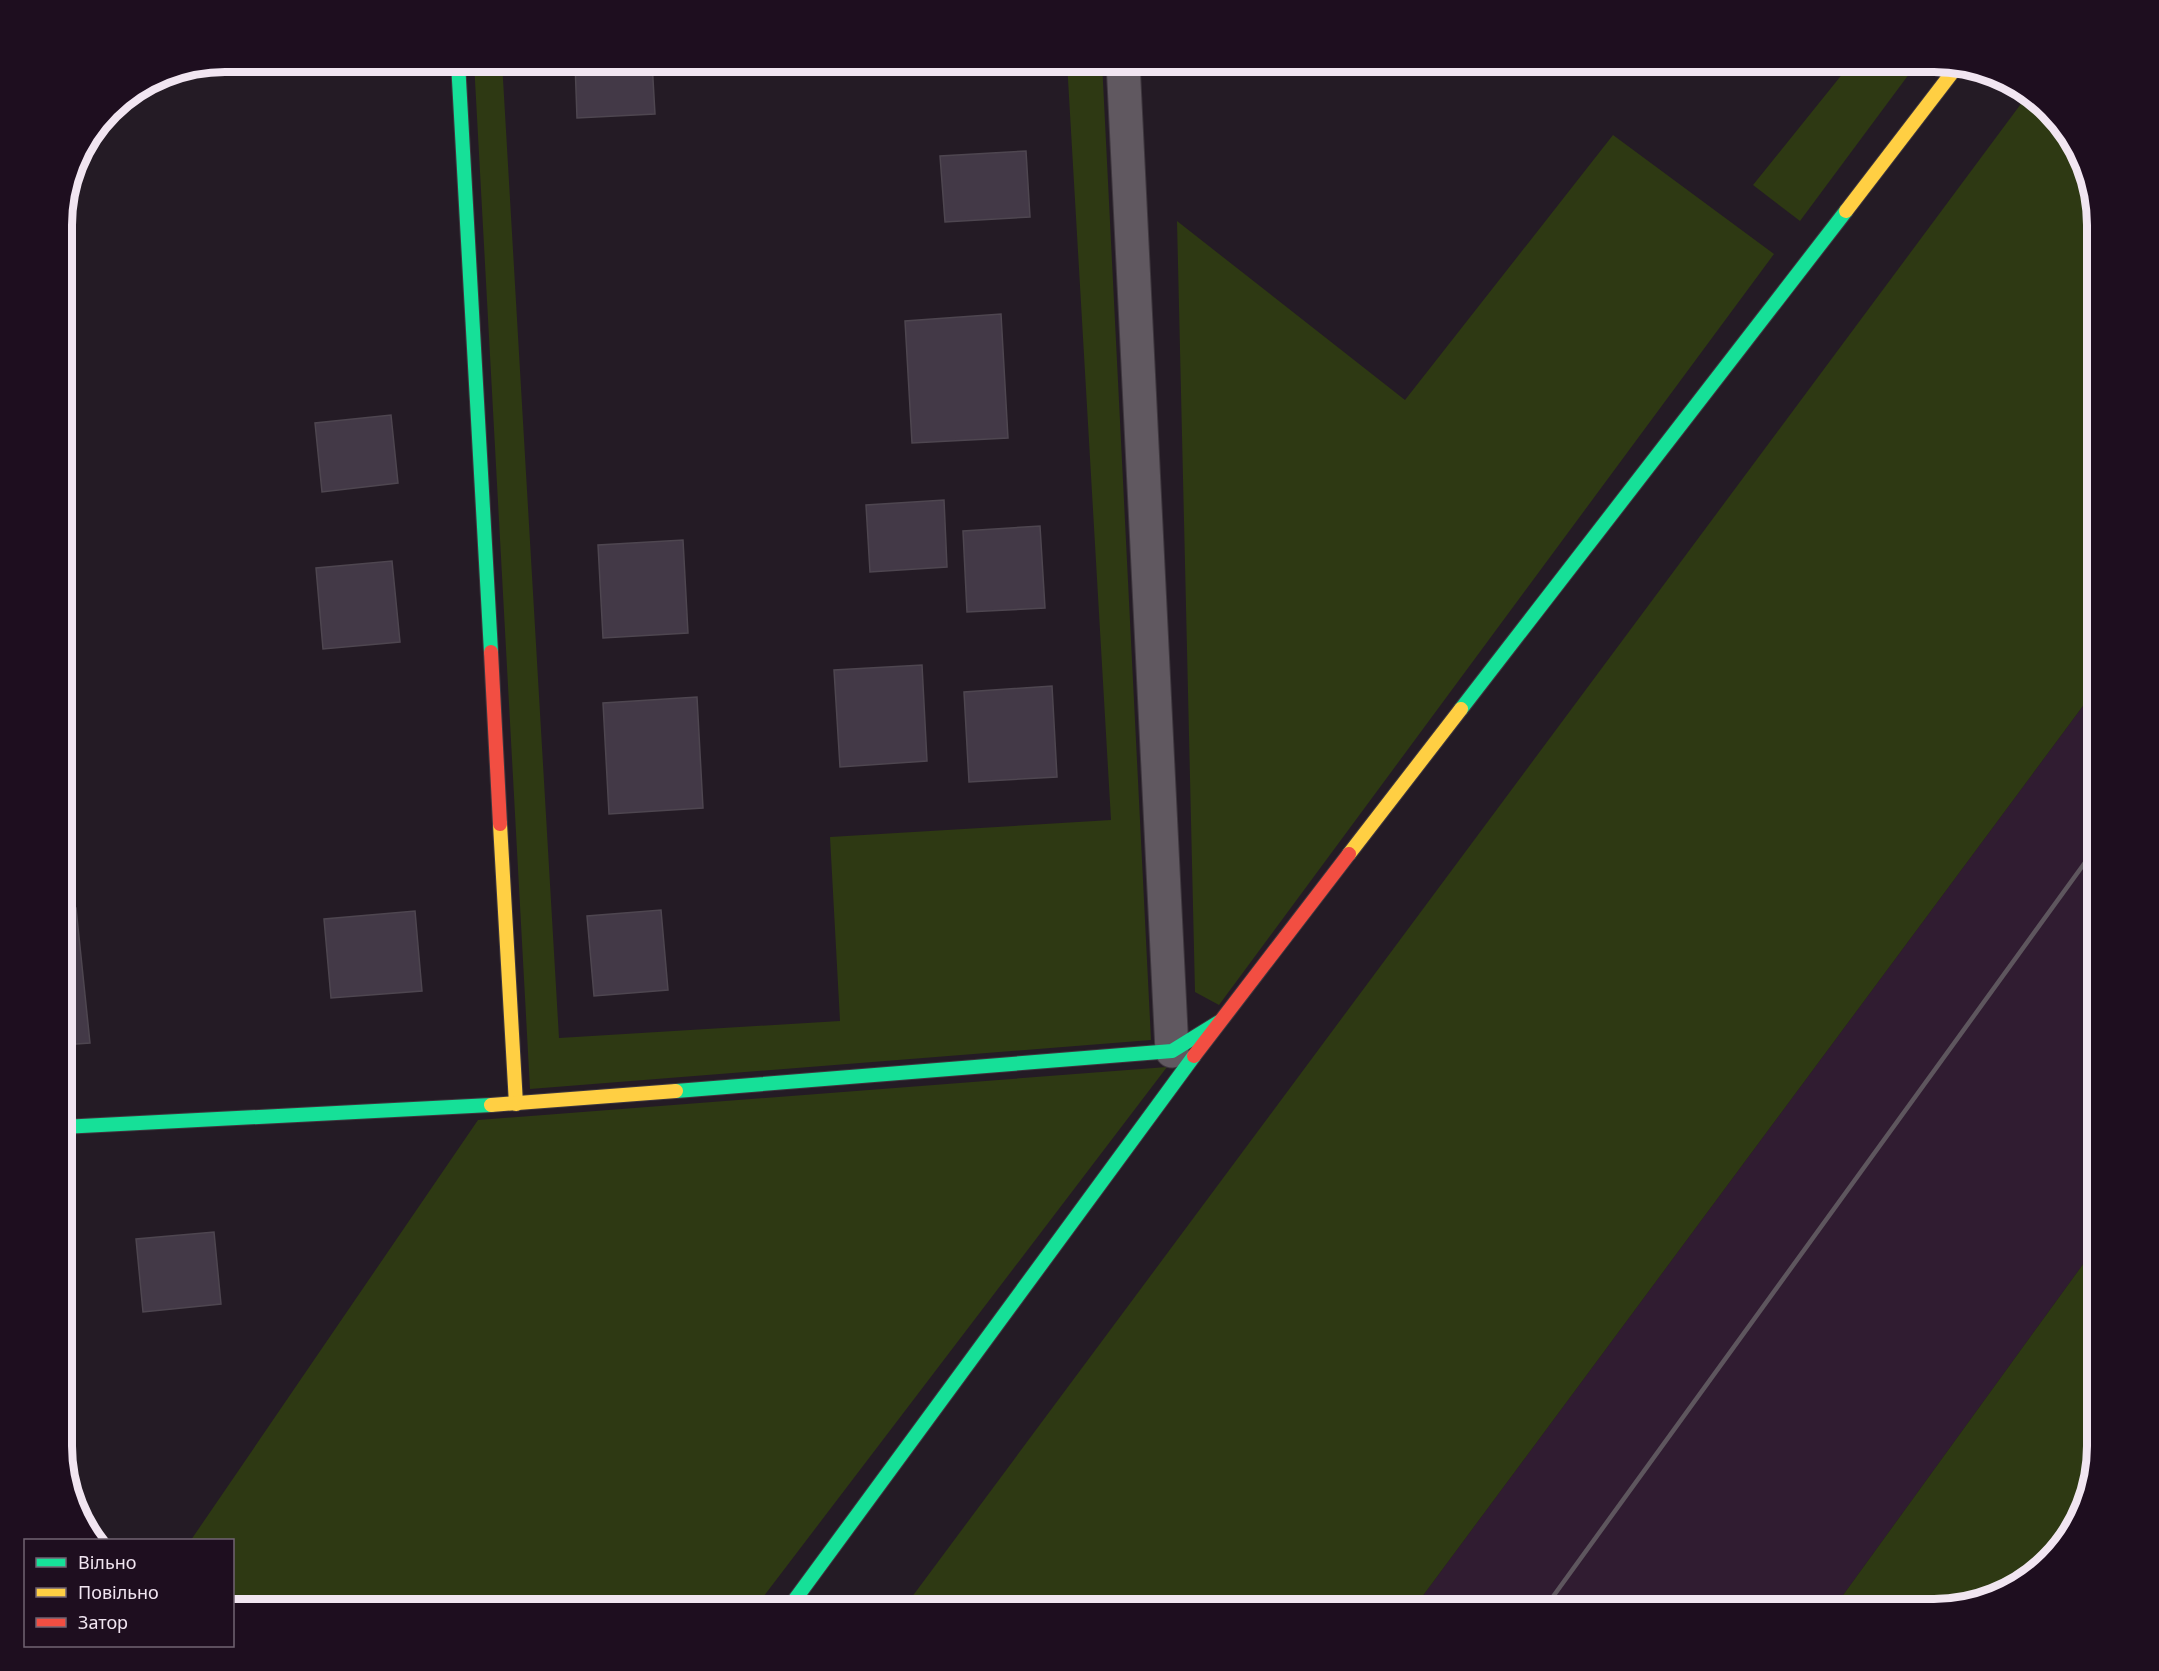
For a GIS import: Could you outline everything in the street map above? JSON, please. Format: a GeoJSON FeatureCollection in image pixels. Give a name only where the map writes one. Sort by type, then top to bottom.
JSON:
{"type":"FeatureCollection","features":[{"type":"Feature","properties":{"kind":"street"},"geometry":{"type":"LineString","coordinates":[[459,72],[516,1104]]}},
{"type":"Feature","properties":{"kind":"street"},"geometry":{"type":"LineString","coordinates":[[1123,72],[1172,1051]]}},
{"type":"Feature","properties":{"kind":"street"},"geometry":{"type":"LineString","coordinates":[[796,1599],[1219,1022],[1952,73]]}},
{"type":"Feature","properties":{"kind":"street"},"geometry":{"type":"LineString","coordinates":[[72,1126],[516,1104],[1172,1051],[1219,1022]]}},
{"type":"Feature","properties":{"kind":"shaded area"},"geometry":{"type":"Polygon","coordinates":[[[2087,700],[2087,1259],[1840,1599],[1420,1599],[2087,700]]]}},
{"type":"Feature","properties":{"kind":"green space"},"geometry":{"type":"Polygon","coordinates":[[[475,72],[503,72],[559,1038],[840,1021],[830,837],[1111,820],[1068,72],[1103,72],[1151,1040],[530,1089],[475,72]]]}},
{"type":"Feature","properties":{"kind":"green space"},"geometry":{"type":"Polygon","coordinates":[[[1844,72],[1911,72],[1800,221],[1753,185],[1844,72]]]}},
{"type":"Feature","properties":{"kind":"green space"},"geometry":{"type":"Polygon","coordinates":[[[2023,101],[2049,124],[2071,157],[2079,176],[2087,215],[2087,700],[1420,1599],[910,1599],[2023,101]]]}},
{"type":"Feature","properties":{"kind":"green space"},"geometry":{"type":"Polygon","coordinates":[[[1613,135],[1774,254],[1219,1005],[1195,992],[1177,221],[1405,400],[1613,135]]]}},
{"type":"Feature","properties":{"kind":"green space"},"geometry":{"type":"Polygon","coordinates":[[[1167,1067],[762,1599],[234,1599],[234,1539],[192,1539],[478,1120],[1167,1067]]]}},
{"type":"Feature","properties":{"kind":"green space"},"geometry":{"type":"Polygon","coordinates":[[[2087,1259],[2087,1456],[2079,1495],[2061,1531],[2035,1561],[2002,1583],[1983,1591],[1944,1599],[1840,1599],[2087,1259]]]}},
{"type":"Feature","properties":{"kind":"building"},"geometry":{"type":"Polygon","coordinates":[[[575,72],[653,72],[655,114],[577,118],[575,72]]]}},
{"type":"Feature","properties":{"kind":"building"},"geometry":{"type":"Polygon","coordinates":[[[1026,151],[1030,217],[945,222],[940,156],[1026,151]]]}},
{"type":"Feature","properties":{"kind":"building"},"geometry":{"type":"Polygon","coordinates":[[[1001,314],[1008,438],[912,443],[905,321],[1001,314]]]}},
{"type":"Feature","properties":{"kind":"building"},"geometry":{"type":"Polygon","coordinates":[[[391,415],[398,483],[322,492],[315,423],[391,415]]]}},
{"type":"Feature","properties":{"kind":"building"},"geometry":{"type":"Polygon","coordinates":[[[944,500],[947,567],[870,572],[866,505],[944,500]]]}},
{"type":"Feature","properties":{"kind":"building"},"geometry":{"type":"Polygon","coordinates":[[[1040,526],[1045,608],[967,612],[963,531],[1040,526]]]}},
{"type":"Feature","properties":{"kind":"building"},"geometry":{"type":"Polygon","coordinates":[[[683,540],[688,633],[603,638],[598,545],[683,540]]]}},
{"type":"Feature","properties":{"kind":"building"},"geometry":{"type":"Polygon","coordinates":[[[392,561],[400,642],[323,649],[316,568],[392,561]]]}},
{"type":"Feature","properties":{"kind":"building"},"geometry":{"type":"Polygon","coordinates":[[[922,665],[927,761],[840,767],[834,670],[922,665]]]}},
{"type":"Feature","properties":{"kind":"building"},"geometry":{"type":"Polygon","coordinates":[[[1052,686],[1057,777],[969,782],[964,692],[1052,686]]]}},
{"type":"Feature","properties":{"kind":"building"},"geometry":{"type":"Polygon","coordinates":[[[697,697],[703,808],[609,814],[603,703],[697,697]]]}},
{"type":"Feature","properties":{"kind":"building"},"geometry":{"type":"Polygon","coordinates":[[[76,908],[90,1043],[72,1044],[72,909],[76,908]]]}},
{"type":"Feature","properties":{"kind":"building"},"geometry":{"type":"Polygon","coordinates":[[[661,910],[668,990],[594,996],[587,916],[661,910]]]}},
{"type":"Feature","properties":{"kind":"building"},"geometry":{"type":"Polygon","coordinates":[[[415,911],[422,991],[331,998],[324,919],[415,911]]]}},
{"type":"Feature","properties":{"kind":"building"},"geometry":{"type":"Polygon","coordinates":[[[214,1232],[221,1304],[143,1312],[136,1239],[214,1232]]]}},
{"type":"Feature","properties":{"kind":"railway"},"geometry":{"type":"LineString","coordinates":[[1551,1599],[2087,860]]}},
{"type":"Feature","properties":{"kind":"traffic: fast"},"geometry":{"type":"LineString","coordinates":[[459,72],[491,652]]}},
{"type":"Feature","properties":{"kind":"traffic: fast"},"geometry":{"type":"LineString","coordinates":[[1461,709],[1846,211]]}},
{"type":"Feature","properties":{"kind":"traffic: fast"},"geometry":{"type":"LineString","coordinates":[[676,1091],[1172,1051],[1219,1022]]}},
{"type":"Feature","properties":{"kind":"traffic: fast"},"geometry":{"type":"LineString","coordinates":[[795,1599],[1194,1056]]}},
{"type":"Feature","properties":{"kind":"traffic: fast"},"geometry":{"type":"LineString","coordinates":[[72,1126],[491,1105]]}},
{"type":"Feature","properties":{"kind":"traffic: slow"},"geometry":{"type":"LineString","coordinates":[[1846,211],[1952,73]]}},
{"type":"Feature","properties":{"kind":"traffic: slow"},"geometry":{"type":"LineString","coordinates":[[1349,854],[1461,709]]}},
{"type":"Feature","properties":{"kind":"traffic: slow"},"geometry":{"type":"LineString","coordinates":[[500,824],[516,1104]]}},
{"type":"Feature","properties":{"kind":"traffic: slow"},"geometry":{"type":"LineString","coordinates":[[491,1105],[676,1091]]}},
{"type":"Feature","properties":{"kind":"traffic: jam"},"geometry":{"type":"LineString","coordinates":[[491,652],[500,824]]}},
{"type":"Feature","properties":{"kind":"traffic: jam"},"geometry":{"type":"LineString","coordinates":[[1194,1056],[1349,854]]}}]}
